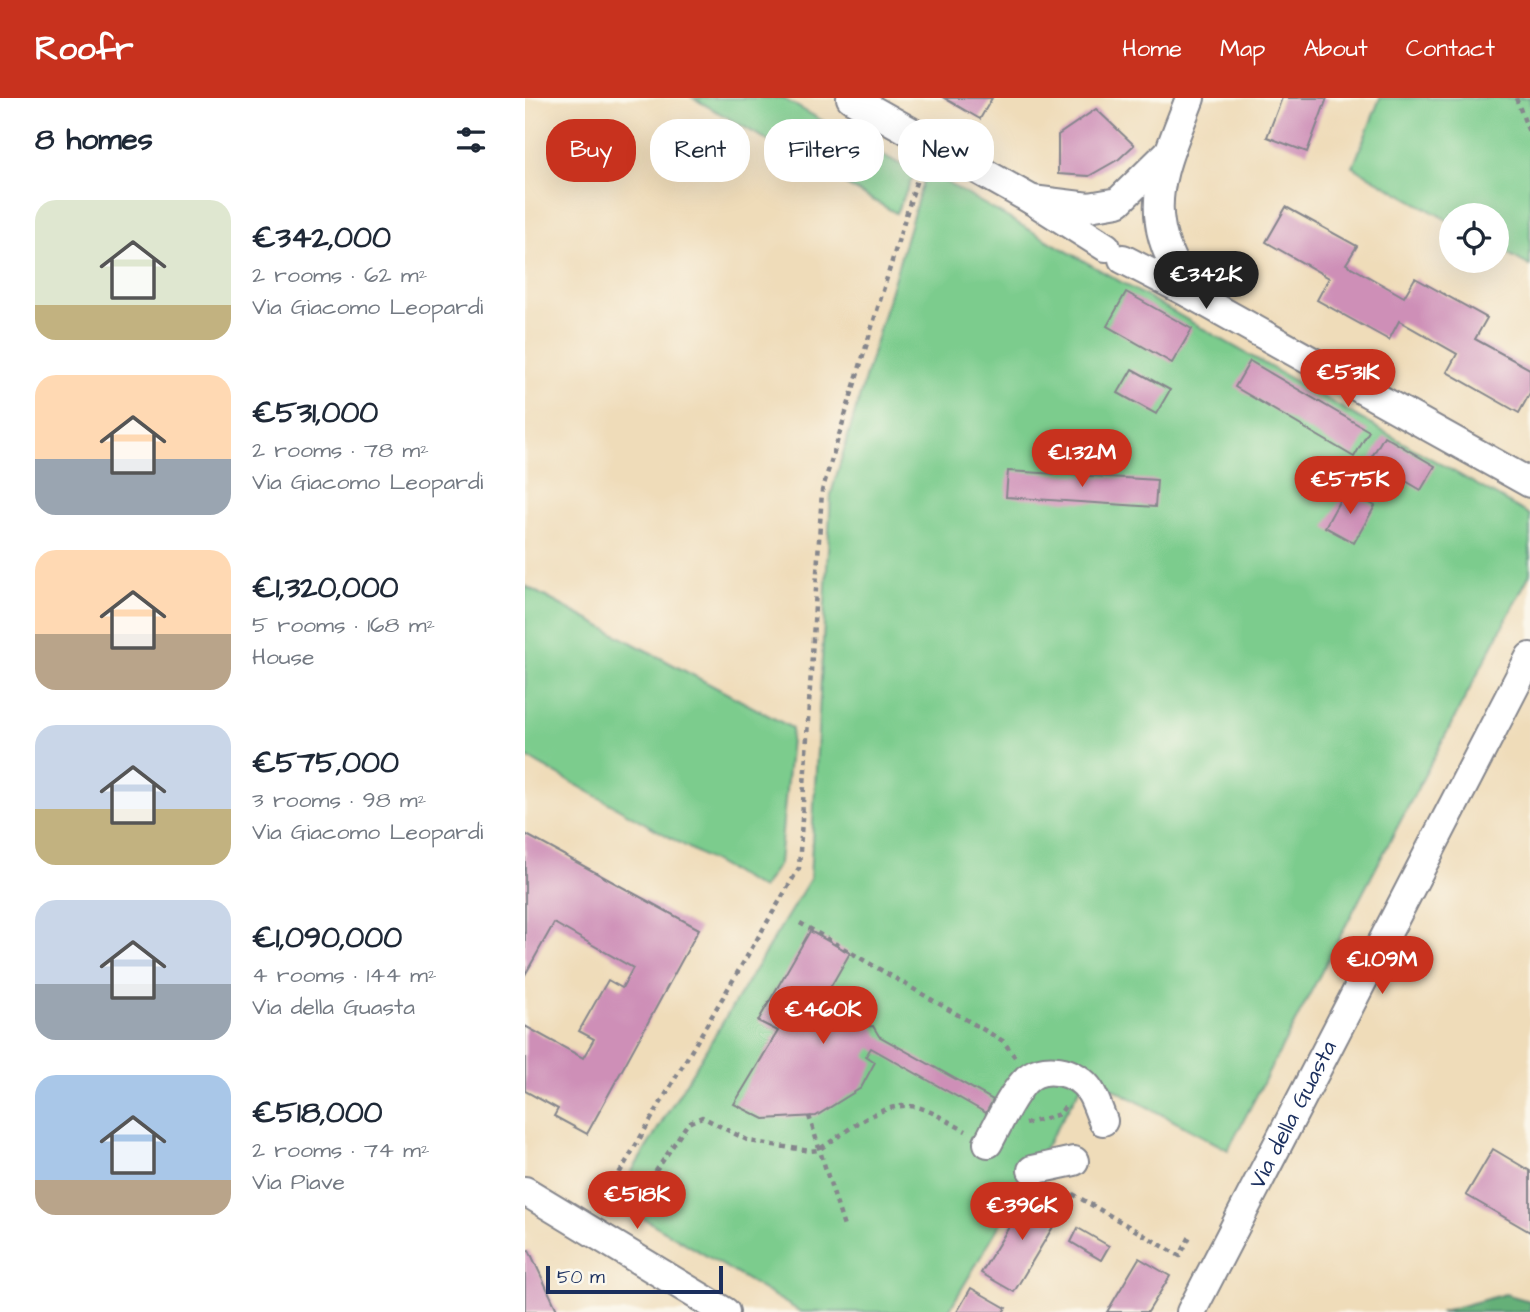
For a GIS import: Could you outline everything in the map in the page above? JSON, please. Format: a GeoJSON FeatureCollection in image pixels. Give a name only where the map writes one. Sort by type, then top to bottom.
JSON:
{"type":"FeatureCollection","features":[{"type":"Feature","properties":{"kind":"street"},"geometry":{"type":"LineString","coordinates":[[852,98],[898,124]]}},
{"type":"Feature","properties":{"kind":"street"},"geometry":{"type":"LineString","coordinates":[[1169,152],[1153,172],[1104,217],[1101,227],[1114,253],[1133,260],[1151,252],[1160,233],[1161,194],[1169,152],[1190,98]]}},
{"type":"Feature","properties":{"kind":"street"},"geometry":{"type":"LineString","coordinates":[[994,179],[1114,253],[1530,483]]}},
{"type":"Feature","properties":{"kind":"street"},"geometry":{"type":"LineString","coordinates":[[1032,200],[1089,207],[1140,201],[1149,206],[1160,223],[1173,263],[1189,293]]}},
{"type":"Feature","properties":{"kind":"street","name":"Via della Guasta"},"geometry":{"type":"LineString","coordinates":[[1191,1312],[1530,657]]}},
{"type":"Feature","properties":{"kind":"street"},"geometry":{"type":"LineString","coordinates":[[988,1143],[1020,1087],[1033,1074],[1048,1069],[1061,1071],[1090,1090],[1103,1121]]}},
{"type":"Feature","properties":{"kind":"street"},"geometry":{"type":"LineString","coordinates":[[1032,1170],[1075,1161]]}},
{"type":"Feature","properties":{"kind":"street"},"geometry":{"type":"LineString","coordinates":[[525,1191],[725,1312]]}},
{"type":"Feature","properties":{"kind":"path"},"geometry":{"type":"LineString","coordinates":[[1515,98],[1530,135]]}},
{"type":"Feature","properties":{"kind":"path"},"geometry":{"type":"LineString","coordinates":[[591,1231],[620,1172],[799,868],[822,491],[917,182]]}},
{"type":"Feature","properties":{"kind":"path"},"geometry":{"type":"LineString","coordinates":[[800,923],[1003,1041],[1033,1074]]}},
{"type":"Feature","properties":{"kind":"path"},"geometry":{"type":"LineString","coordinates":[[1005,1114],[1027,1125],[1060,1114],[1080,1081]]}},
{"type":"Feature","properties":{"kind":"path"},"geometry":{"type":"LineString","coordinates":[[650,1180],[693,1119],[702,1117],[761,1144],[818,1150],[884,1110],[899,1105],[923,1109],[988,1143]]}},
{"type":"Feature","properties":{"kind":"path"},"geometry":{"type":"LineString","coordinates":[[809,1116],[844,1227]]}},
{"type":"Feature","properties":{"kind":"path"},"geometry":{"type":"LineString","coordinates":[[1032,1170],[1179,1256],[1190,1236]]}},
{"type":"Feature","properties":{"kind":"green space"},"geometry":{"type":"Polygon","coordinates":[[[693,98],[782,98],[819,119],[764,119],[764,138],[750,130],[750,119],[730,119],[693,98]]]}},
{"type":"Feature","properties":{"kind":"green space"},"geometry":{"type":"Polygon","coordinates":[[[1380,98],[1530,98],[1530,266],[1509,254],[1509,203],[1439,203],[1439,215],[1353,167],[1380,98]]]}},
{"type":"Feature","properties":{"kind":"green space"},"geometry":{"type":"Polygon","coordinates":[[[884,156],[898,163],[898,182],[911,182],[896,213],[841,182],[884,182],[884,156]]]}},
{"type":"Feature","properties":{"kind":"green space"},"geometry":{"type":"Polygon","coordinates":[[[923,182],[945,182],[1530,515],[1530,574],[1228,1150],[1088,1075],[948,1312],[801,1312],[614,1201],[810,879],[831,494],[923,182]]]}},
{"type":"Feature","properties":{"kind":"green space"},"geometry":{"type":"Polygon","coordinates":[[[525,586],[792,728],[779,863],[762,889],[525,756],[525,586]]]}},
{"type":"Feature","properties":{"kind":"green space"},"geometry":{"type":"Polygon","coordinates":[[[1505,1294],[1530,1301],[1530,1312],[1439,1312],[1505,1294]]]}},
{"type":"Feature","properties":{"kind":"building"},"geometry":{"type":"Polygon","coordinates":[[[944,98],[992,98],[980,119],[944,98]]]}},
{"type":"Feature","properties":{"kind":"building"},"geometry":{"type":"Polygon","coordinates":[[[1282,98],[1327,98],[1307,152],[1267,137],[1282,98]]]}},
{"type":"Feature","properties":{"kind":"building"},"geometry":{"type":"Polygon","coordinates":[[[1096,109],[1134,145],[1119,159],[1089,176],[1058,174],[1058,135],[1096,109]]]}},
{"type":"Feature","properties":{"kind":"building"},"geometry":{"type":"Polygon","coordinates":[[[1286,207],[1357,246],[1346,264],[1404,297],[1415,278],[1487,318],[1475,339],[1530,369],[1530,393],[1519,413],[1447,372],[1457,354],[1399,321],[1389,340],[1317,300],[1329,278],[1266,242],[1286,207]]]}},
{"type":"Feature","properties":{"kind":"building"},"geometry":{"type":"Polygon","coordinates":[[[1126,292],[1192,329],[1172,363],[1107,326],[1126,292]]]}},
{"type":"Feature","properties":{"kind":"building"},"geometry":{"type":"Polygon","coordinates":[[[1250,361],[1369,431],[1354,457],[1235,387],[1250,361]]]}},
{"type":"Feature","properties":{"kind":"building"},"geometry":{"type":"Polygon","coordinates":[[[1132,369],[1170,390],[1156,414],[1118,393],[1132,369]]]}},
{"type":"Feature","properties":{"kind":"building"},"geometry":{"type":"Polygon","coordinates":[[[1384,436],[1435,466],[1421,490],[1370,460],[1384,436]]]}},
{"type":"Feature","properties":{"kind":"building"},"geometry":{"type":"Polygon","coordinates":[[[1008,471],[1157,480],[1155,507],[1006,497],[1008,471]]]}},
{"type":"Feature","properties":{"kind":"building"},"geometry":{"type":"Polygon","coordinates":[[[1346,489],[1375,506],[1354,543],[1325,527],[1346,489]]]}},
{"type":"Feature","properties":{"kind":"building"},"geometry":{"type":"Polygon","coordinates":[[[525,834],[699,929],[587,1134],[554,1116],[558,1109],[525,1091],[525,1026],[583,1058],[594,1039],[579,1031],[608,980],[622,988],[633,968],[554,923],[525,975],[525,834]]]}},
{"type":"Feature","properties":{"kind":"building"},"geometry":{"type":"Polygon","coordinates":[[[810,931],[850,953],[822,1002],[808,994],[806,997],[842,1017],[854,1016],[860,1027],[873,1026],[879,1036],[993,1100],[986,1113],[871,1048],[866,1056],[875,1062],[861,1088],[816,1116],[764,1119],[734,1104],[778,1031],[758,1021],[810,931]]]}},
{"type":"Feature","properties":{"kind":"building"},"geometry":{"type":"Polygon","coordinates":[[[1493,1149],[1530,1171],[1530,1232],[1466,1195],[1493,1149]]]}},
{"type":"Feature","properties":{"kind":"building"},"geometry":{"type":"Polygon","coordinates":[[[1031,1191],[1063,1210],[1014,1292],[981,1273],[1031,1191]]]}},
{"type":"Feature","properties":{"kind":"building"},"geometry":{"type":"Polygon","coordinates":[[[1078,1228],[1109,1246],[1101,1260],[1071,1242],[1078,1228]]]}},
{"type":"Feature","properties":{"kind":"building"},"geometry":{"type":"Polygon","coordinates":[[[529,1250],[558,1312],[525,1312],[525,1252],[529,1250]]]}},
{"type":"Feature","properties":{"kind":"building"},"geometry":{"type":"Polygon","coordinates":[[[1139,1258],[1170,1276],[1148,1312],[1107,1312],[1139,1258]]]}},
{"type":"Feature","properties":{"kind":"building"},"geometry":{"type":"Polygon","coordinates":[[[971,1288],[1006,1308],[1003,1312],[957,1312],[971,1288]]]}}]}
